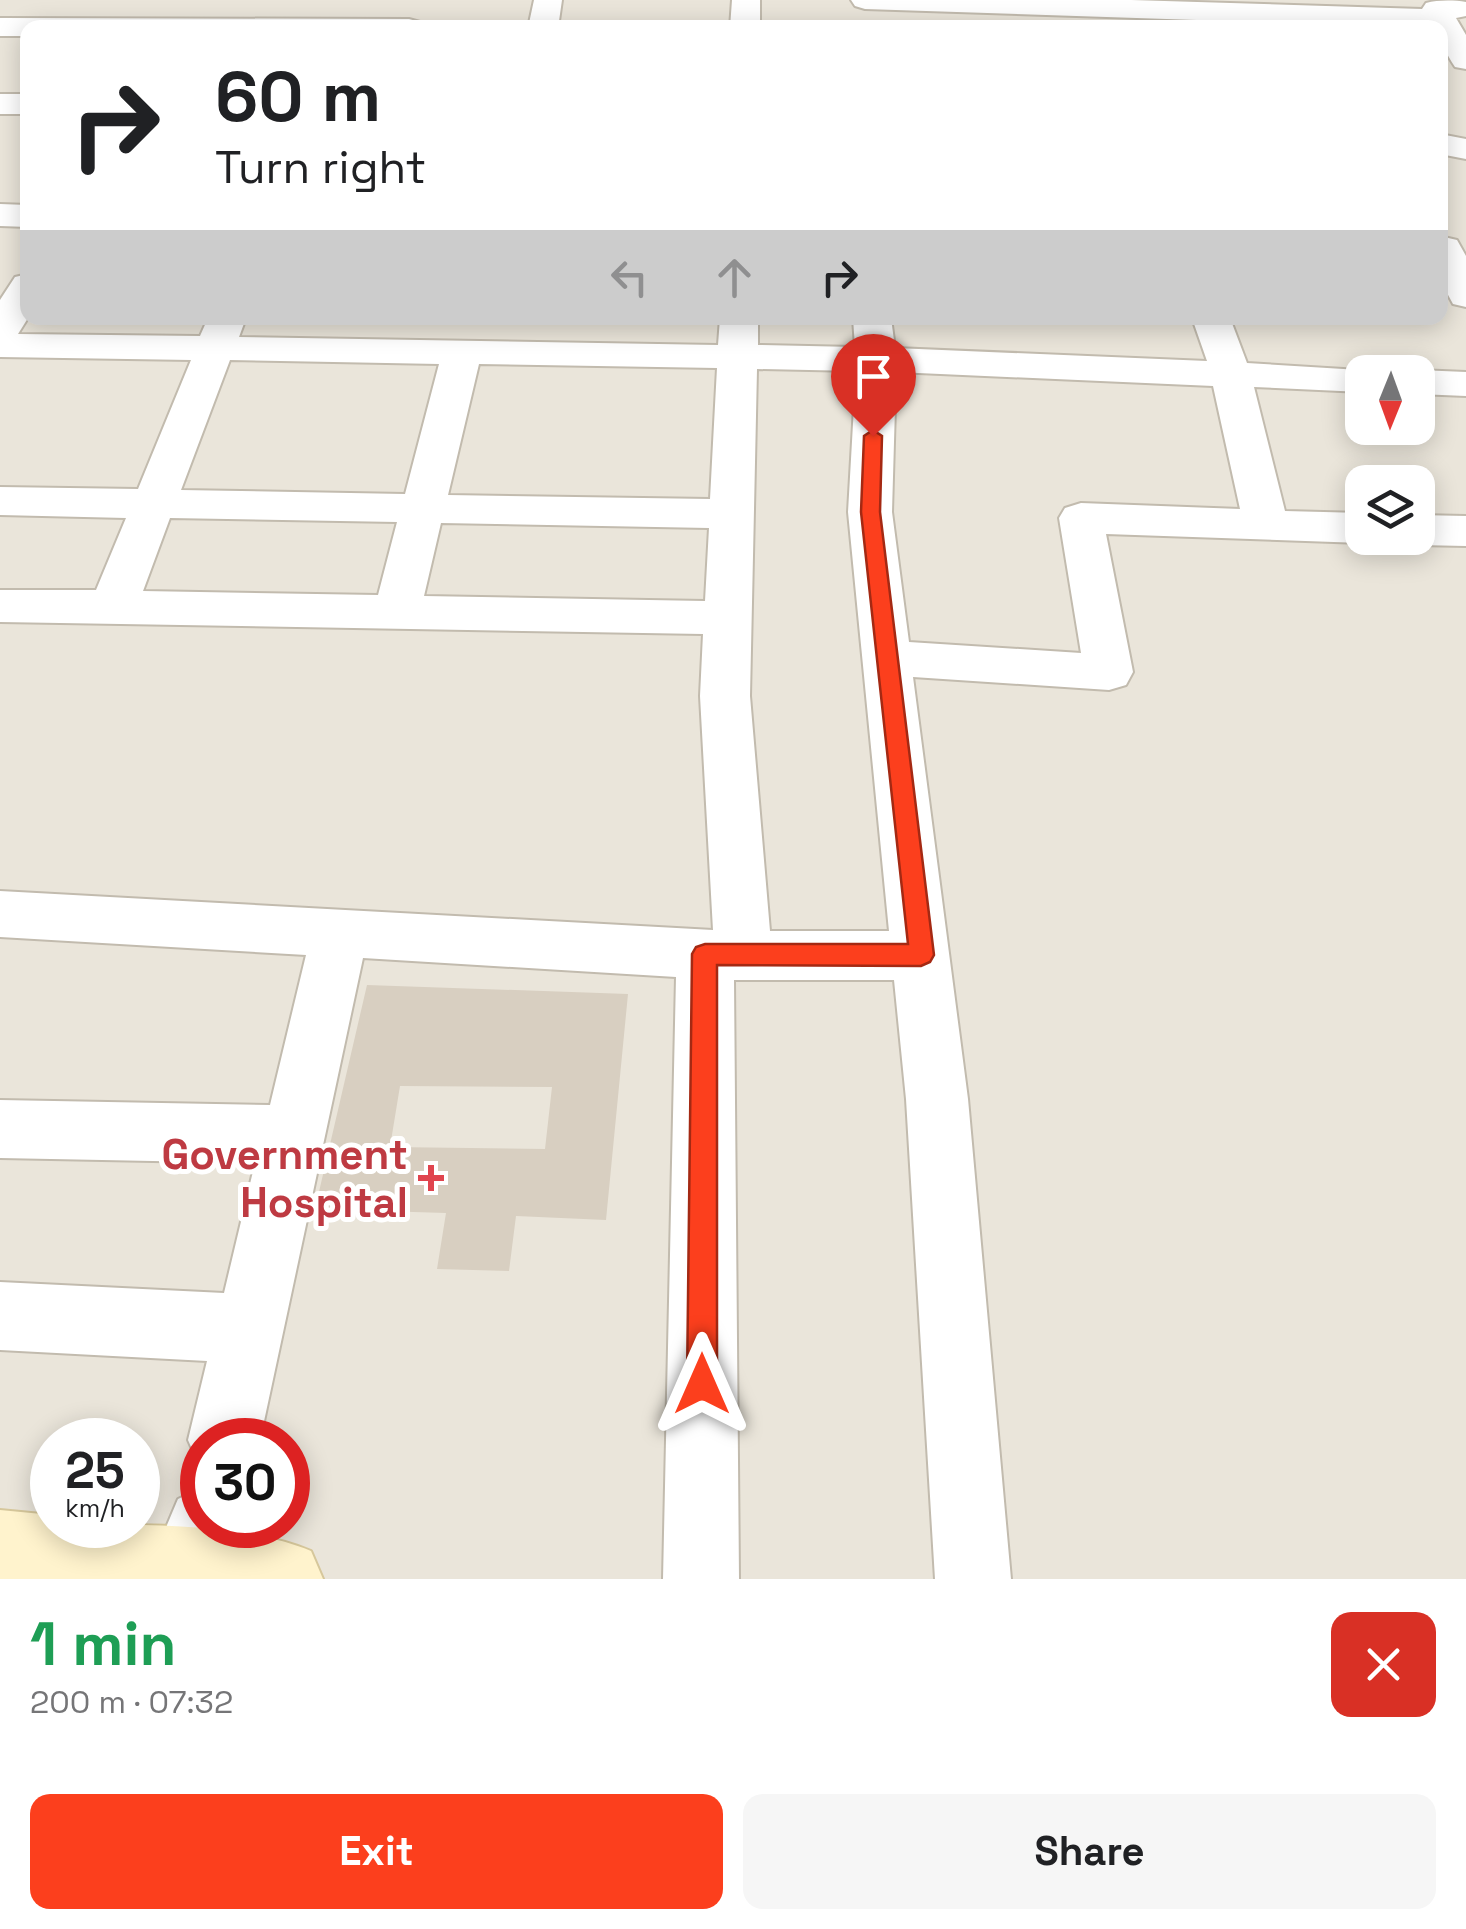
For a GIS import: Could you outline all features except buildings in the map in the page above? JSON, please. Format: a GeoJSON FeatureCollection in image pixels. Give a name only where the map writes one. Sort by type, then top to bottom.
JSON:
{"type":"FeatureCollection","features":[{"type":"Feature","properties":{"kind":"street"},"geometry":{"type":"LineString","coordinates":[[0,24],[15,0]]}},
{"type":"Feature","properties":{"kind":"street"},"geometry":{"type":"LineString","coordinates":[[848,5],[1307,8],[1454,14],[1466,59]]}},
{"type":"Feature","properties":{"kind":"street"},"geometry":{"type":"LineString","coordinates":[[121,20],[220,20]]}},
{"type":"Feature","properties":{"kind":"street"},"geometry":{"type":"LineString","coordinates":[[1450,248],[1466,296]]}},
{"type":"Feature","properties":{"kind":"street"},"geometry":{"type":"LineString","coordinates":[[0,332],[20,298]]}},
{"type":"Feature","properties":{"kind":"street"},"geometry":{"type":"LineString","coordinates":[[1214,325],[1232,374],[1266,524]]}},
{"type":"Feature","properties":{"kind":"street"},"geometry":{"type":"LineString","coordinates":[[0,345],[222,331],[478,341],[874,338],[1232,374],[1345,379]]}},
{"type":"Feature","properties":{"kind":"street"},"geometry":{"type":"LineString","coordinates":[[112,608],[222,331]]}},
{"type":"Feature","properties":{"kind":"street"},"geometry":{"type":"LineString","coordinates":[[701,1579],[724,956],[725,696],[739,337]]}},
{"type":"Feature","properties":{"kind":"street"},"geometry":{"type":"LineString","coordinates":[[874,338],[870,512],[938,1099],[973,1579]]}},
{"type":"Feature","properties":{"kind":"street"},"geometry":{"type":"LineString","coordinates":[[398,612],[424,509],[478,341]]}},
{"type":"Feature","properties":{"kind":"street"},"geometry":{"type":"LineString","coordinates":[[1435,383],[1466,384]]}},
{"type":"Feature","properties":{"kind":"street"},"geometry":{"type":"LineString","coordinates":[[0,502],[732,514]]}},
{"type":"Feature","properties":{"kind":"street"},"geometry":{"type":"LineString","coordinates":[[887,658],[1109,672],[1081,518],[1345,527]]}},
{"type":"Feature","properties":{"kind":"street"},"geometry":{"type":"LineString","coordinates":[[1435,530],[1466,531]]}},
{"type":"Feature","properties":{"kind":"street"},"geometry":{"type":"LineString","coordinates":[[0,606],[728,618]]}},
{"type":"Feature","properties":{"kind":"street"},"geometry":{"type":"LineString","coordinates":[[0,914],[724,956],[921,955]]}},
{"type":"Feature","properties":{"kind":"street"},"geometry":{"type":"LineString","coordinates":[[229,1418],[340,933]]}},
{"type":"Feature","properties":{"kind":"street"},"geometry":{"type":"LineString","coordinates":[[0,1129],[294,1135]]}},
{"type":"Feature","properties":{"kind":"street"},"geometry":{"type":"LineString","coordinates":[[0,1316],[250,1329]]}},
{"type":"Feature","properties":{"kind":"street"},"geometry":{"type":"LineString","coordinates":[[0,1549],[197,1558],[283,1579]]}},
{"type":"Feature","properties":{"kind":"shaded area"},"geometry":{"type":"Polygon","coordinates":[[[0,0],[1466,0],[1466,1579],[0,1579],[0,0]]]}},
{"type":"Feature","properties":{"kind":"place","name":"Government Hospital"},"geometry":{"type":"Point","coordinates":[431,1178]}},
{"type":"Feature","properties":{"kind":"route"},"geometry":{"type":"LineString","coordinates":[[702,1384],[705,954],[921,955],[870,512],[873,436]]}}]}
